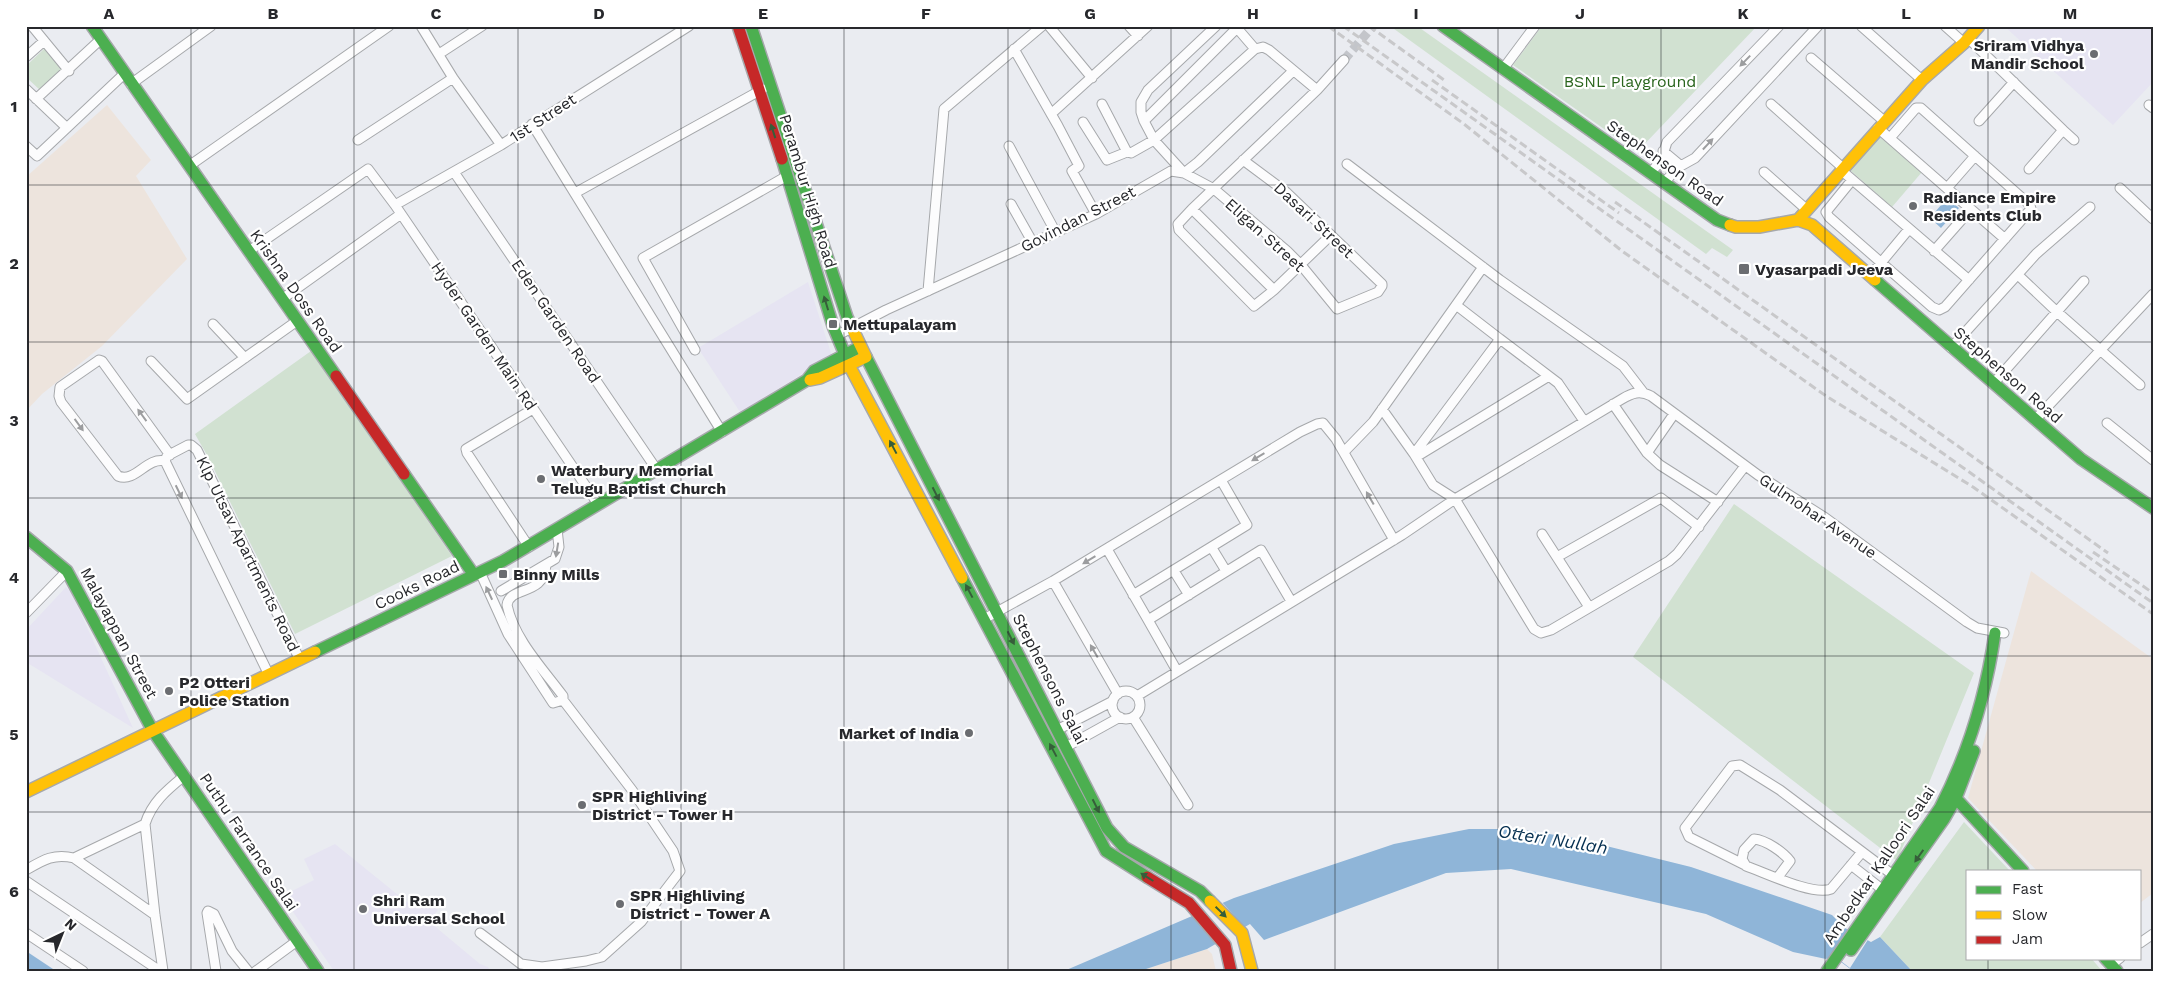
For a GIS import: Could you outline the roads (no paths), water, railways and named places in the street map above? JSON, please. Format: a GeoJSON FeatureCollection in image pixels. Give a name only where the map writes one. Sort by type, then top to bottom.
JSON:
{"type":"FeatureCollection","features":[{"type":"Feature","properties":{"kind":"main road","name":"Krishna Doss Road"},"geometry":{"type":"LineString","coordinates":[[92,26],[127,79],[297,321],[477,574]]}},
{"type":"Feature","properties":{"kind":"main road","name":"Perambur High Road"},"geometry":{"type":"LineString","coordinates":[[738,26],[765,88],[788,158],[852,329],[863,352]]}},
{"type":"Feature","properties":{"kind":"main road","name":"Perambur High Road"},"geometry":{"type":"LineString","coordinates":[[751,26],[765,88]]}},
{"type":"Feature","properties":{"kind":"main road","name":"Stephenson Road"},"geometry":{"type":"LineString","coordinates":[[1444,26],[1503,69],[1655,168],[1717,220],[1736,226],[1759,228],[1798,220],[1812,225],[1951,348],[2081,459],[2153,508]]}},
{"type":"Feature","properties":{"kind":"main road"},"geometry":{"type":"LineString","coordinates":[[1798,220],[1806,208],[1922,80],[1979,26]]}},
{"type":"Feature","properties":{"kind":"main road","name":"Perambur High Road"},"geometry":{"type":"LineString","coordinates":[[788,158],[787,176],[847,360]]}},
{"type":"Feature","properties":{"kind":"main road","name":"Cooks Road"},"geometry":{"type":"LineString","coordinates":[[26,792],[269,676],[529,547],[807,380],[814,371],[847,360],[863,352]]}},
{"type":"Feature","properties":{"kind":"main road","name":"Stephensons Salai"},"geometry":{"type":"LineString","coordinates":[[863,352],[1107,828],[1124,847],[1200,891],[1242,933],[1252,971]]}},
{"type":"Feature","properties":{"kind":"main road","name":"Stephensons Salai"},"geometry":{"type":"LineString","coordinates":[[847,360],[1106,851],[1189,902],[1225,945],[1231,971]]}},
{"type":"Feature","properties":{"kind":"main road","name":"Malayappan Street"},"geometry":{"type":"LineString","coordinates":[[26,537],[67,571],[153,731]]}},
{"type":"Feature","properties":{"kind":"main road","name":"Ambedkar Kalloori Salai"},"geometry":{"type":"LineString","coordinates":[[1864,925],[1928,842],[1952,795],[1985,692],[2000,633]]}},
{"type":"Feature","properties":{"kind":"main road","name":"Puthu Farrance Salai"},"geometry":{"type":"LineString","coordinates":[[153,731],[318,971]]}},
{"type":"Feature","properties":{"kind":"main road"},"geometry":{"type":"LineString","coordinates":[[1952,795],[2022,870]]}},
{"type":"Feature","properties":{"kind":"main road","name":"Ambedkar Kalloori Salai"},"geometry":{"type":"LineString","coordinates":[[1827,971],[1838,965],[1893,875],[1940,808],[1952,795]]}},
{"type":"Feature","properties":{"kind":"street"},"geometry":{"type":"LineString","coordinates":[[32,26],[69,71]]}},
{"type":"Feature","properties":{"kind":"street"},"geometry":{"type":"LineString","coordinates":[[26,146],[37,156],[67,128],[127,79],[211,26]]}},
{"type":"Feature","properties":{"kind":"street"},"geometry":{"type":"LineString","coordinates":[[189,166],[389,26]]}},
{"type":"Feature","properties":{"kind":"street"},"geometry":{"type":"LineString","coordinates":[[421,26],[453,78],[500,145]]}},
{"type":"Feature","properties":{"kind":"street"},"geometry":{"type":"LineString","coordinates":[[439,54],[482,26]]}},
{"type":"Feature","properties":{"kind":"street","name":"1st Street"},"geometry":{"type":"LineString","coordinates":[[395,205],[500,145],[689,26]]}},
{"type":"Feature","properties":{"kind":"street"},"geometry":{"type":"LineString","coordinates":[[928,291],[944,109],[1042,26]]}},
{"type":"Feature","properties":{"kind":"street"},"geometry":{"type":"LineString","coordinates":[[1050,26],[1092,78]]}},
{"type":"Feature","properties":{"kind":"street"},"geometry":{"type":"LineString","coordinates":[[1129,26],[1138,36]]}},
{"type":"Feature","properties":{"kind":"street"},"geometry":{"type":"LineString","coordinates":[[1051,114],[1148,26]]}},
{"type":"Feature","properties":{"kind":"street"},"geometry":{"type":"LineString","coordinates":[[1144,121],[1141,102],[1148,90],[1216,26]]}},
{"type":"Feature","properties":{"kind":"street"},"geometry":{"type":"LineString","coordinates":[[1503,69],[1535,26]]}},
{"type":"Feature","properties":{"kind":"street"},"geometry":{"type":"LineString","coordinates":[[1655,168],[1667,142],[1779,26]]}},
{"type":"Feature","properties":{"kind":"street"},"geometry":{"type":"LineString","coordinates":[[1668,179],[1681,166],[1696,158],[1818,26]]}},
{"type":"Feature","properties":{"kind":"street"},"geometry":{"type":"LineString","coordinates":[[1860,26],[1922,80]]}},
{"type":"Feature","properties":{"kind":"street"},"geometry":{"type":"LineString","coordinates":[[1945,26],[1966,40],[2014,82],[2074,140]]}},
{"type":"Feature","properties":{"kind":"street"},"geometry":{"type":"LineString","coordinates":[[1144,121],[1236,28],[1255,49]]}},
{"type":"Feature","properties":{"kind":"street"},"geometry":{"type":"LineString","coordinates":[[36,99],[69,71],[101,39]]}},
{"type":"Feature","properties":{"kind":"street"},"geometry":{"type":"LineString","coordinates":[[26,58],[44,42]]}},
{"type":"Feature","properties":{"kind":"street"},"geometry":{"type":"LineString","coordinates":[[1083,122],[1107,160],[1127,152],[1131,153],[1154,140],[1255,49],[1263,47],[1317,90]]}},
{"type":"Feature","properties":{"kind":"street"},"geometry":{"type":"LineString","coordinates":[[1014,49],[1079,166],[1072,171],[1096,214]]}},
{"type":"Feature","properties":{"kind":"street"},"geometry":{"type":"LineString","coordinates":[[1811,58],[1881,125],[1890,138],[2005,239]]}},
{"type":"Feature","properties":{"kind":"street"},"geometry":{"type":"LineString","coordinates":[[1330,236],[1274,290],[1254,306],[1179,230],[1179,221],[1317,90],[1344,60]]}},
{"type":"Feature","properties":{"kind":"street"},"geometry":{"type":"LineString","coordinates":[[1184,173],[1198,162],[1293,71]]}},
{"type":"Feature","properties":{"kind":"street"},"geometry":{"type":"LineString","coordinates":[[358,140],[453,78]]}},
{"type":"Feature","properties":{"kind":"street"},"geometry":{"type":"LineString","coordinates":[[1979,121],[2014,82]]}},
{"type":"Feature","properties":{"kind":"street"},"geometry":{"type":"LineString","coordinates":[[575,193],[765,88]]}},
{"type":"Feature","properties":{"kind":"street"},"geometry":{"type":"LineString","coordinates":[[26,89],[67,128]]}},
{"type":"Feature","properties":{"kind":"street"},"geometry":{"type":"LineString","coordinates":[[1102,104],[1127,152]]}},
{"type":"Feature","properties":{"kind":"street"},"geometry":{"type":"LineString","coordinates":[[1771,104],[1852,180],[1969,280]]}},
{"type":"Feature","properties":{"kind":"street"},"geometry":{"type":"LineString","coordinates":[[1852,180],[1826,212],[1829,217],[1932,307],[1939,310],[1945,307],[2032,207],[1918,107],[1890,138]]}},
{"type":"Feature","properties":{"kind":"street","name":"Eligan Street"},"geometry":{"type":"LineString","coordinates":[[1144,121],[1154,140],[1184,173],[1214,189],[1301,265],[1337,309]]}},
{"type":"Feature","properties":{"kind":"street"},"geometry":{"type":"LineString","coordinates":[[532,124],[722,432]]}},
{"type":"Feature","properties":{"kind":"street"},"geometry":{"type":"LineString","coordinates":[[2029,169],[2064,130]]}},
{"type":"Feature","properties":{"kind":"street"},"geometry":{"type":"LineString","coordinates":[[1009,146],[1055,232]]}},
{"type":"Feature","properties":{"kind":"street"},"geometry":{"type":"LineString","coordinates":[[1664,151],[1681,166]]}},
{"type":"Feature","properties":{"kind":"street"},"geometry":{"type":"LineString","coordinates":[[1947,188],[1974,156]]}},
{"type":"Feature","properties":{"kind":"street","name":"Dasari Street"},"geometry":{"type":"LineString","coordinates":[[1243,160],[1286,192],[1382,284],[1378,292],[1337,309]]}},
{"type":"Feature","properties":{"kind":"street","name":"Gulmohar Avenue"},"geometry":{"type":"LineString","coordinates":[[1347,164],[1483,267],[1623,366],[1643,392],[1744,466],[1824,516],[1967,622],[1977,628],[2000,633]]}},
{"type":"Feature","properties":{"kind":"street","name":"Hyder Garden Main Rd"},"geometry":{"type":"LineString","coordinates":[[249,252],[368,169],[395,205],[598,504]]}},
{"type":"Feature","properties":{"kind":"street","name":"Govindan Street"},"geometry":{"type":"LineString","coordinates":[[838,335],[928,291],[1096,214],[1171,171],[1184,173]]}},
{"type":"Feature","properties":{"kind":"street","name":"Eden Garden Road"},"geometry":{"type":"LineString","coordinates":[[454,172],[657,470]]}},
{"type":"Feature","properties":{"kind":"street"},"geometry":{"type":"LineString","coordinates":[[1764,172],[1806,208]]}},
{"type":"Feature","properties":{"kind":"street"},"geometry":{"type":"LineString","coordinates":[[695,350],[643,258],[787,176]]}},
{"type":"Feature","properties":{"kind":"street"},"geometry":{"type":"LineString","coordinates":[[2120,188],[2153,220]]}},
{"type":"Feature","properties":{"kind":"street"},"geometry":{"type":"LineString","coordinates":[[1011,204],[1033,243]]}},
{"type":"Feature","properties":{"kind":"street"},"geometry":{"type":"LineString","coordinates":[[1951,348],[2036,254],[2090,207]]}},
{"type":"Feature","properties":{"kind":"street"},"geometry":{"type":"LineString","coordinates":[[1192,209],[1274,290]]}},
{"type":"Feature","properties":{"kind":"street"},"geometry":{"type":"LineString","coordinates":[[1934,250],[1971,209]]}},
{"type":"Feature","properties":{"kind":"street"},"geometry":{"type":"LineString","coordinates":[[282,299],[401,214]]}},
{"type":"Feature","properties":{"kind":"street"},"geometry":{"type":"LineString","coordinates":[[1870,276],[1909,229]]}},
{"type":"Feature","properties":{"kind":"street"},"geometry":{"type":"LineString","coordinates":[[1344,452],[1361,436],[1382,409],[1483,267]]}},
{"type":"Feature","properties":{"kind":"street"},"geometry":{"type":"LineString","coordinates":[[2018,274],[2056,311],[2140,385]]}},
{"type":"Feature","properties":{"kind":"street"},"geometry":{"type":"LineString","coordinates":[[1993,384],[2084,281]]}},
{"type":"Feature","properties":{"kind":"street"},"geometry":{"type":"LineString","coordinates":[[2035,420],[2153,294]]}},
{"type":"Feature","properties":{"kind":"street"},"geometry":{"type":"LineString","coordinates":[[1456,305],[1558,383],[1584,421]]}},
{"type":"Feature","properties":{"kind":"street"},"geometry":{"type":"LineString","coordinates":[[151,362],[187,399],[297,321]]}},
{"type":"Feature","properties":{"kind":"street"},"geometry":{"type":"LineString","coordinates":[[213,324],[244,358]]}},
{"type":"Feature","properties":{"kind":"street"},"geometry":{"type":"LineString","coordinates":[[1415,455],[1500,339]]}},
{"type":"Feature","properties":{"kind":"street","name":"Klp Utsav Apartments Road"},"geometry":{"type":"LineString","coordinates":[[269,676],[168,458],[99,360],[60,387],[58,396],[62,402],[118,476],[123,478],[129,477],[156,460],[168,458],[188,445],[197,450],[300,660]]}},
{"type":"Feature","properties":{"kind":"street"},"geometry":{"type":"LineString","coordinates":[[1415,455],[1549,376]]}},
{"type":"Feature","properties":{"kind":"street"},"geometry":{"type":"LineString","coordinates":[[1137,696],[1394,540],[1455,499],[1584,421],[1630,394],[1643,392]]}},
{"type":"Feature","properties":{"kind":"street"},"geometry":{"type":"LineString","coordinates":[[1613,404],[1647,454],[1660,465],[1718,502]]}},
{"type":"Feature","properties":{"kind":"street"},"geometry":{"type":"LineString","coordinates":[[529,547],[466,449],[533,409]]}},
{"type":"Feature","properties":{"kind":"street"},"geometry":{"type":"LineString","coordinates":[[1382,409],[1415,455],[1433,486],[1455,499],[1537,632],[1551,630],[1669,561],[1684,546],[1744,466]]}},
{"type":"Feature","properties":{"kind":"street"},"geometry":{"type":"LineString","coordinates":[[1647,454],[1674,414]]}},
{"type":"Feature","properties":{"kind":"street"},"geometry":{"type":"LineString","coordinates":[[984,619],[1053,581],[1317,424],[1323,423],[1327,426],[1394,540]]}},
{"type":"Feature","properties":{"kind":"street"},"geometry":{"type":"LineString","coordinates":[[2107,423],[2153,460]]}},
{"type":"Feature","properties":{"kind":"street"},"geometry":{"type":"LineString","coordinates":[[1133,595],[1247,525],[1221,480]]}},
{"type":"Feature","properties":{"kind":"street"},"geometry":{"type":"LineString","coordinates":[[1557,557],[1661,498],[1699,527]]}},
{"type":"Feature","properties":{"kind":"street"},"geometry":{"type":"LineString","coordinates":[[501,591],[546,565],[557,556],[559,547],[558,529]]}},
{"type":"Feature","properties":{"kind":"street"},"geometry":{"type":"LineString","coordinates":[[1542,534],[1589,608]]}},
{"type":"Feature","properties":{"kind":"street"},"geometry":{"type":"LineString","coordinates":[[1212,548],[1226,571]]}},
{"type":"Feature","properties":{"kind":"street"},"geometry":{"type":"LineString","coordinates":[[1107,549],[1177,671]]}},
{"type":"Feature","properties":{"kind":"street"},"geometry":{"type":"LineString","coordinates":[[1148,620],[1261,550],[1292,601]]}},
{"type":"Feature","properties":{"kind":"street"},"geometry":{"type":"LineString","coordinates":[[480,933],[521,964],[542,967],[602,957],[641,922],[680,871],[673,851],[632,790],[563,700],[563,696],[513,625],[507,605],[511,597],[539,584],[546,574],[546,565]]}},
{"type":"Feature","properties":{"kind":"street"},"geometry":{"type":"LineString","coordinates":[[26,613],[67,571]]}},
{"type":"Feature","properties":{"kind":"street"},"geometry":{"type":"LineString","coordinates":[[1174,571],[1189,594]]}},
{"type":"Feature","properties":{"kind":"street"},"geometry":{"type":"LineString","coordinates":[[477,574],[499,613],[508,634],[553,704],[560,703],[563,700]]}},
{"type":"Feature","properties":{"kind":"street"},"geometry":{"type":"LineString","coordinates":[[1053,581],[1115,697],[1115,713],[1120,717]]}},
{"type":"Feature","properties":{"kind":"street"},"geometry":{"type":"LineString","coordinates":[[1057,730],[1128,691],[1137,696],[1140,707],[1133,716],[1120,717],[1066,747]]}},
{"type":"Feature","properties":{"kind":"street"},"geometry":{"type":"LineString","coordinates":[[1133,716],[1188,805]]}},
{"type":"Feature","properties":{"kind":"street"},"geometry":{"type":"LineString","coordinates":[[1862,852],[1831,889],[1825,891],[1811,890],[1744,864],[1688,837],[1685,828],[1732,766],[1740,765],[1780,790],[1893,875]]}},
{"type":"Feature","properties":{"kind":"street"},"geometry":{"type":"LineString","coordinates":[[162,971],[145,824],[149,811],[159,797],[184,776]]}},
{"type":"Feature","properties":{"kind":"street"},"geometry":{"type":"LineString","coordinates":[[74,858],[145,824]]}},
{"type":"Feature","properties":{"kind":"street"},"geometry":{"type":"LineString","coordinates":[[1744,864],[1742,859],[1744,850],[1754,839],[1760,840],[1786,856],[1790,861],[1778,877]]}},
{"type":"Feature","properties":{"kind":"street"},"geometry":{"type":"LineString","coordinates":[[26,870],[50,856],[62,855],[74,858],[155,915]]}},
{"type":"Feature","properties":{"kind":"street"},"geometry":{"type":"LineString","coordinates":[[1851,865],[1883,890]]}},
{"type":"Feature","properties":{"kind":"street"},"geometry":{"type":"LineString","coordinates":[[26,881],[162,971]]}},
{"type":"Feature","properties":{"kind":"street"},"geometry":{"type":"LineString","coordinates":[[216,971],[208,911],[214,914],[232,951],[248,971]]}},
{"type":"Feature","properties":{"kind":"street"},"geometry":{"type":"LineString","coordinates":[[26,933],[83,971]]}},
{"type":"Feature","properties":{"kind":"street"},"geometry":{"type":"LineString","coordinates":[[2142,942],[2153,934]]}},
{"type":"Feature","properties":{"kind":"street"},"geometry":{"type":"LineString","coordinates":[[256,971],[298,941]]}},
{"type":"Feature","properties":{"kind":"water"},"geometry":{"type":"Polygon","coordinates":[[[1947,198],[1959,208],[1941,228],[1930,218],[1947,198]]]}},
{"type":"Feature","properties":{"kind":"water","name":"Otteri Nullah"},"geometry":{"type":"Polygon","coordinates":[[[1469,829],[1518,829],[1574,838],[1691,867],[1832,915],[1845,928],[1871,942],[1880,937],[1912,971],[1853,971],[1833,956],[1826,959],[1793,952],[1706,914],[1511,869],[1446,873],[1264,940],[1250,924],[1207,949],[1140,971],[1064,971],[1234,898],[1394,844],[1469,829]]]}},
{"type":"Feature","properties":{"kind":"water"},"geometry":{"type":"Polygon","coordinates":[[[26,951],[56,971],[26,971],[26,951]]]}},
{"type":"Feature","properties":{"kind":"tunnel"},"geometry":{"type":"LineString","coordinates":[[1344,60],[1373,26]]}},
{"type":"Feature","properties":{"kind":"railway"},"geometry":{"type":"LineString","coordinates":[[1328,26],[1464,124],[1622,251],[1826,396],[1973,487],[2153,614]]}},
{"type":"Feature","properties":{"kind":"railway"},"geometry":{"type":"LineString","coordinates":[[1343,26],[2153,603]]}},
{"type":"Feature","properties":{"kind":"railway"},"geometry":{"type":"LineString","coordinates":[[1369,26],[1444,80]]}},
{"type":"Feature","properties":{"kind":"railway"},"geometry":{"type":"LineString","coordinates":[[1432,80],[1619,213]]}},
{"type":"Feature","properties":{"kind":"railway"},"geometry":{"type":"LineString","coordinates":[[1615,202],[2108,553]]}},
{"type":"Feature","properties":{"kind":"railway"},"geometry":{"type":"LineString","coordinates":[[2093,552],[2153,593]]}},
{"type":"Feature","properties":{"kind":"place","name":"Sriram Vidhya Mandir School"},"geometry":{"type":"Point","coordinates":[2094,54]}},
{"type":"Feature","properties":{"kind":"place","name":"Radiance Empire Residents Club"},"geometry":{"type":"Point","coordinates":[1913,206]}},
{"type":"Feature","properties":{"kind":"place","name":"Vyasarpadi Jeeva"},"geometry":{"type":"Point","coordinates":[1744,269]}},
{"type":"Feature","properties":{"kind":"place","name":"Mettupalayam"},"geometry":{"type":"Point","coordinates":[833,324]}},
{"type":"Feature","properties":{"kind":"place","name":"Waterbury Memorial Telugu Baptist Church"},"geometry":{"type":"Point","coordinates":[541,479]}},
{"type":"Feature","properties":{"kind":"place","name":"Binny Mills"},"geometry":{"type":"Point","coordinates":[503,574]}},
{"type":"Feature","properties":{"kind":"place","name":"P2 Otteri Police Station"},"geometry":{"type":"Point","coordinates":[169,691]}},
{"type":"Feature","properties":{"kind":"place","name":"Market of India"},"geometry":{"type":"Point","coordinates":[969,733]}},
{"type":"Feature","properties":{"kind":"place","name":"SPR Highliving District - Tower H"},"geometry":{"type":"Point","coordinates":[582,805]}},
{"type":"Feature","properties":{"kind":"place","name":"SPR Highliving District - Tower A"},"geometry":{"type":"Point","coordinates":[620,904]}},
{"type":"Feature","properties":{"kind":"place","name":"Shri Ram Universal School"},"geometry":{"type":"Point","coordinates":[363,909]}},
{"type":"Feature","properties":{"kind":"park label","name":"BSNL Playground"},"geometry":{"type":"Point","coordinates":[1630,81]}}]}
